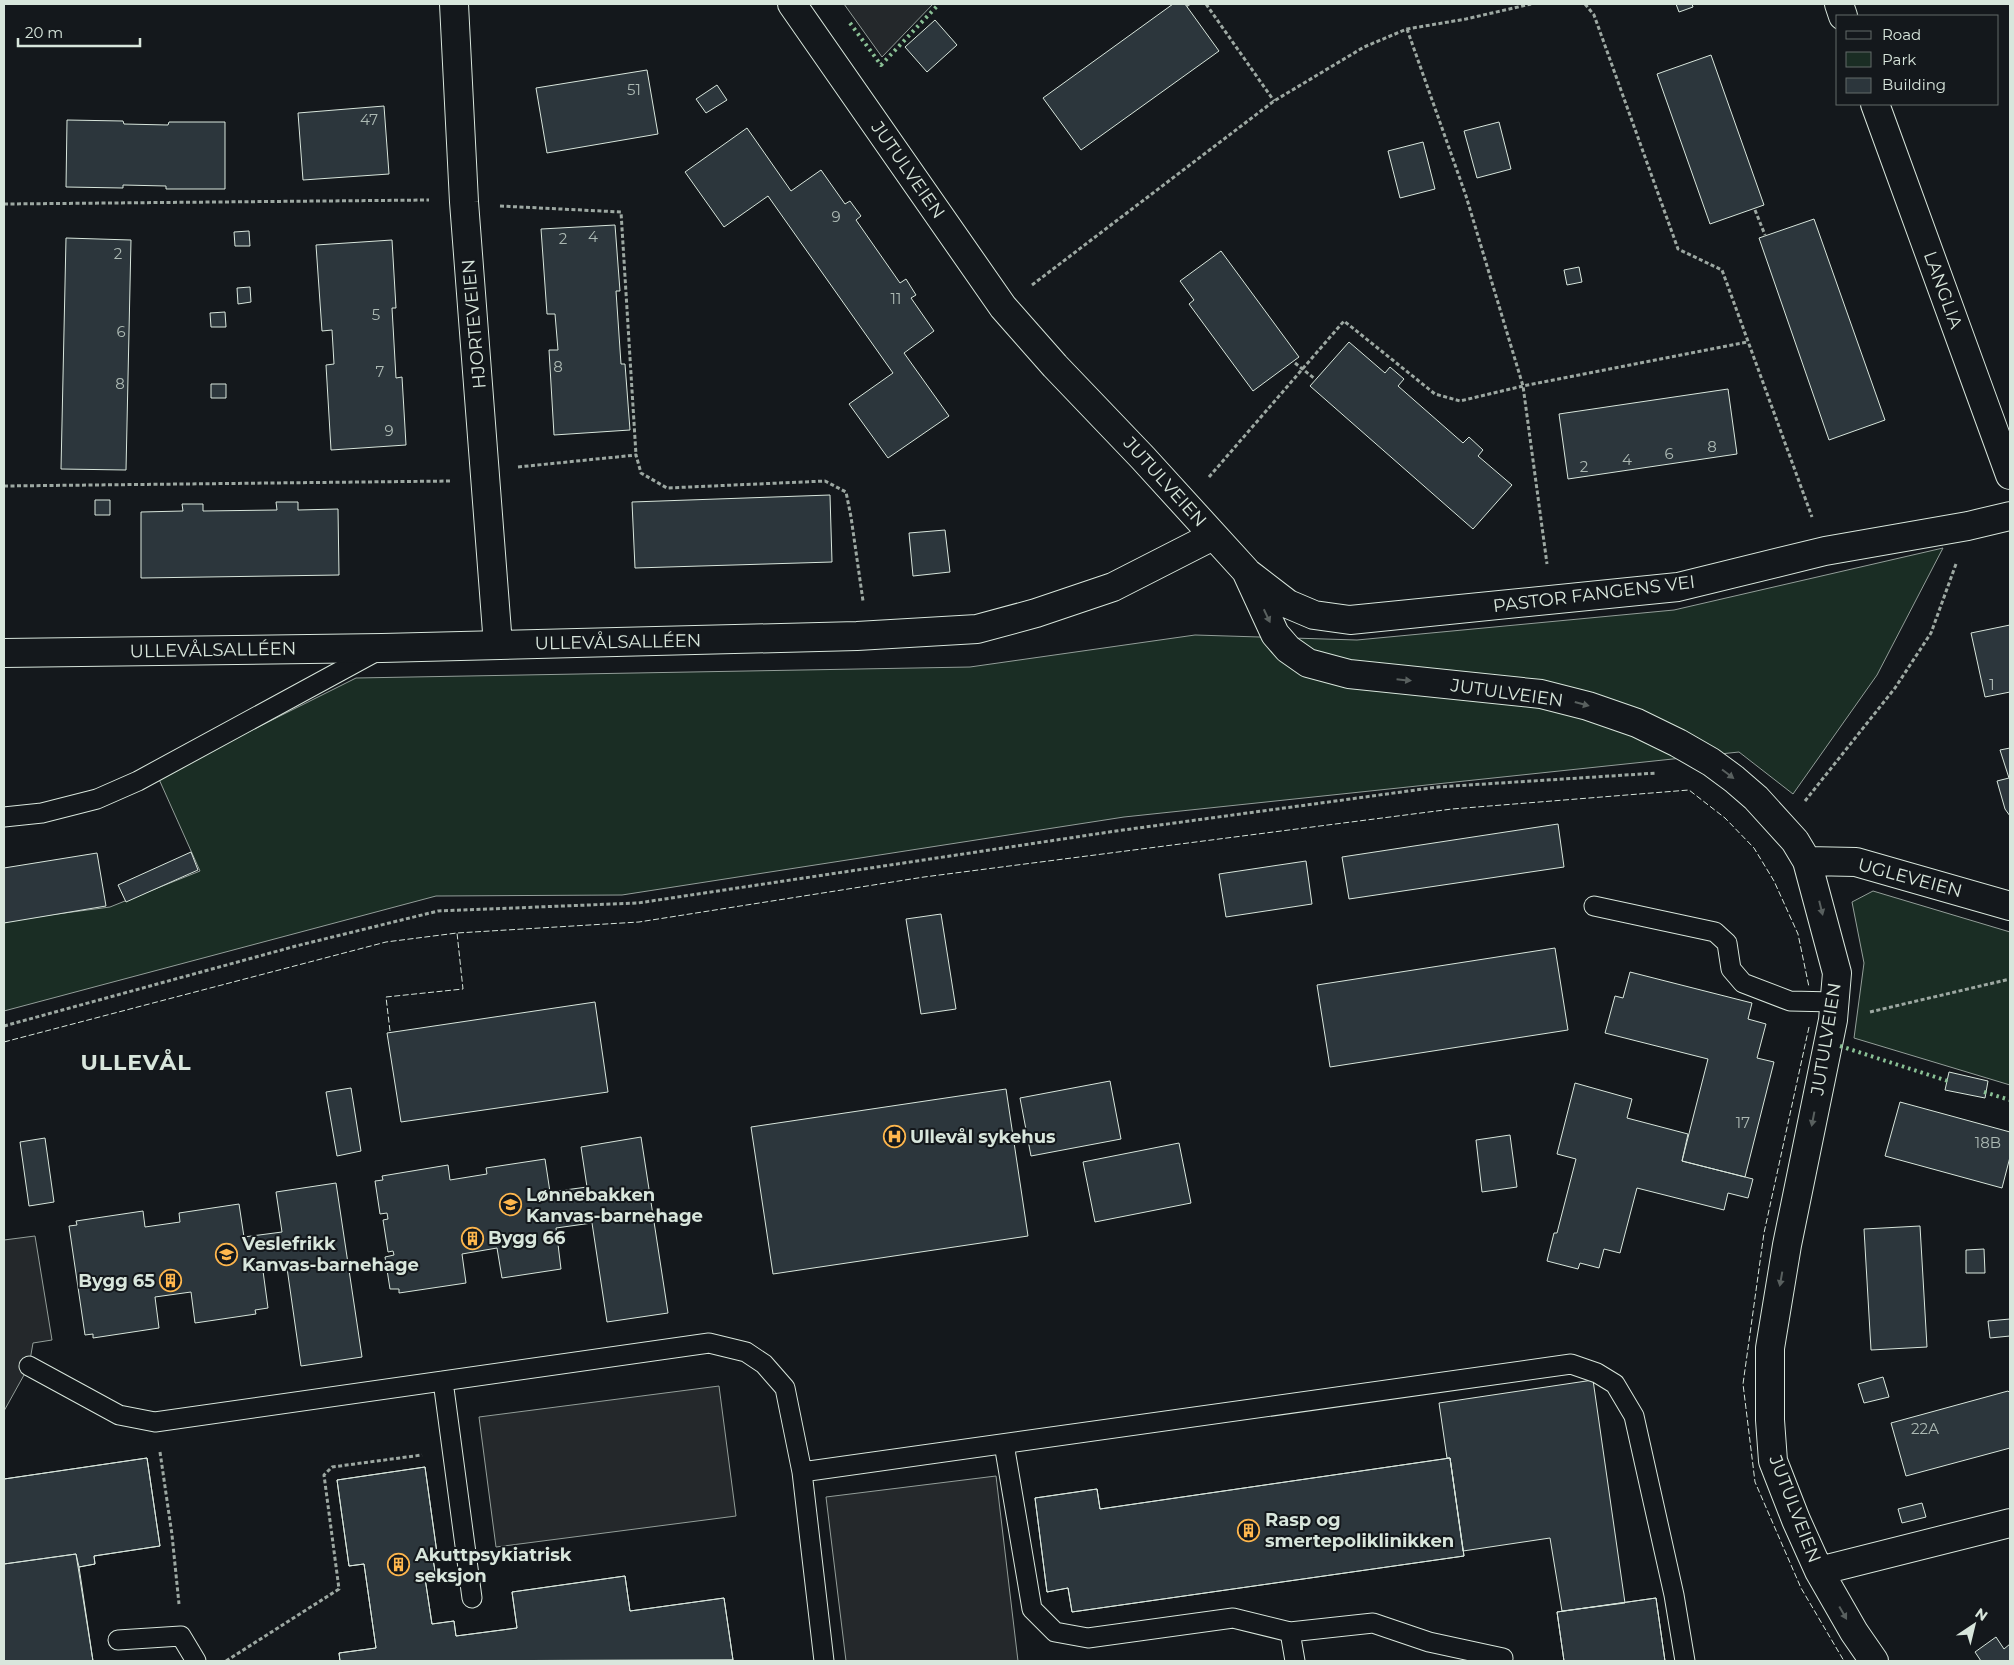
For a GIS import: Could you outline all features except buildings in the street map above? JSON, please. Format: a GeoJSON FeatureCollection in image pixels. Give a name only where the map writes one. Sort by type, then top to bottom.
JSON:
{"type":"FeatureCollection","features":[{"type":"Feature","properties":{"kind":"street","name":"HJORTEVEIEN"},"geometry":{"type":"LineString","coordinates":[[454,4],[464,202],[498,645]]}},
{"type":"Feature","properties":{"kind":"street","name":"JUTULVEIEN"},"geometry":{"type":"LineString","coordinates":[[792,4],[1003,307],[1055,366],[1186,504],[1246,571],[1275,634],[1288,649],[1308,662],[1349,674],[1541,694],[1588,706],[1637,723],[1711,762],[1756,798],[1780,822],[1795,841],[1807,862],[1837,973],[1833,1011],[1787,1245],[1770,1348],[1770,1420],[1773,1461],[1796,1520],[1819,1571],[1854,1632],[1874,1661]]}},
{"type":"Feature","properties":{"kind":"street","name":"LANGLIA"},"geometry":{"type":"LineString","coordinates":[[1875,105],[2010,475]]}},
{"type":"Feature","properties":{"kind":"street","name":"PASTOR FANGENS VEI"},"geometry":{"type":"LineString","coordinates":[[1246,571],[1288,604],[1314,615],[1350,620],[1678,586],[1825,552],[1968,526],[2010,516]]}},
{"type":"Feature","properties":{"kind":"street","name":"ULLEVÅLSALLÉEN"},"geometry":{"type":"LineString","coordinates":[[4,653],[382,648],[857,636],[977,629],[1036,613],[1113,587],[1213,536]]}},
{"type":"Feature","properties":{"kind":"street","name":"UGLEVEIEN"},"geometry":{"type":"LineString","coordinates":[[1807,862],[1856,862],[2010,906]]}},
{"type":"Feature","properties":{"kind":"street"},"geometry":{"type":"LineString","coordinates":[[1819,1571],[2010,1523]]}},
{"type":"Feature","properties":{"kind":"lane"},"geometry":{"type":"LineString","coordinates":[[4,817],[42,813],[96,799],[138,781],[382,648]]}},
{"type":"Feature","properties":{"kind":"lane"},"geometry":{"type":"LineString","coordinates":[[1594,906],[1715,932],[1727,943],[1731,969],[1744,982],[1790,1001],[1833,1011]]}},
{"type":"Feature","properties":{"kind":"lane"},"geometry":{"type":"LineString","coordinates":[[29,1366],[119,1415],[155,1422],[709,1343],[746,1352],[764,1364],[785,1388],[802,1472],[824,1661]]}},
{"type":"Feature","properties":{"kind":"lane"},"geometry":{"type":"LineString","coordinates":[[802,1472],[1570,1364],[1597,1373],[1615,1384],[1634,1416],[1674,1596],[1685,1661]]}},
{"type":"Feature","properties":{"kind":"lane"},"geometry":{"type":"LineString","coordinates":[[443,1381],[472,1598]]}},
{"type":"Feature","properties":{"kind":"lane"},"geometry":{"type":"LineString","coordinates":[[1004,1444],[1032,1609],[1056,1632],[1088,1638],[1233,1618],[1290,1632],[1373,1623],[1429,1642],[1503,1658]]}},
{"type":"Feature","properties":{"kind":"lane"},"geometry":{"type":"LineString","coordinates":[[1290,1632],[1295,1661]]}},
{"type":"Feature","properties":{"kind":"lane"},"geometry":{"type":"LineString","coordinates":[[118,1640],[181,1636],[196,1661]]}},
{"type":"Feature","properties":{"kind":"path"},"geometry":{"type":"LineString","coordinates":[[1206,4],[1274,101]]}},
{"type":"Feature","properties":{"kind":"path"},"geometry":{"type":"LineString","coordinates":[[1003,307],[1274,101],[1364,47],[1407,29],[1466,20],[1531,4]]}},
{"type":"Feature","properties":{"kind":"path"},"geometry":{"type":"LineString","coordinates":[[1585,4],[1594,15],[1678,248],[1722,270],[1825,552]]}},
{"type":"Feature","properties":{"kind":"path"},"geometry":{"type":"LineString","coordinates":[[1407,29],[1466,196],[1523,386],[1554,599]]}},
{"type":"Feature","properties":{"kind":"path"},"geometry":{"type":"LineString","coordinates":[[4,204],[435,200],[486,205],[621,212],[636,455]]}},
{"type":"Feature","properties":{"kind":"path"},"geometry":{"type":"LineString","coordinates":[[1755,210],[1765,235]]}},
{"type":"Feature","properties":{"kind":"path"},"geometry":{"type":"LineString","coordinates":[[1186,504],[1344,321],[1435,394],[1460,401],[1523,386],[1747,342]]}},
{"type":"Feature","properties":{"kind":"path"},"geometry":{"type":"LineString","coordinates":[[1295,362],[1315,379]]}},
{"type":"Feature","properties":{"kind":"path"},"geometry":{"type":"LineString","coordinates":[[1780,822],[1811,795],[1896,688],[1932,633],[1968,526]]}},
{"type":"Feature","properties":{"kind":"path"},"geometry":{"type":"LineString","coordinates":[[4,1026],[296,946],[438,911],[638,903],[1116,831],[1438,787],[1666,773]]}},
{"type":"Feature","properties":{"kind":"path"},"geometry":{"type":"LineString","coordinates":[[1833,1011],[1923,1001],[2010,980]]}},
{"type":"Feature","properties":{"kind":"path"},"geometry":{"type":"LineString","coordinates":[[155,1422],[172,1535],[181,1636]]}},
{"type":"Feature","properties":{"kind":"path"},"geometry":{"type":"LineString","coordinates":[[226,1661],[339,1589],[324,1475],[332,1467],[452,1451]]}},
{"type":"Feature","properties":{"kind":"green space"},"geometry":{"type":"Polygon","coordinates":[[[1943,548],[1877,675],[1793,794],[1739,752],[1124,817],[622,895],[436,896],[4,1011],[4,921],[110,907],[200,871],[158,777],[356,678],[970,667],[1195,635],[1357,640],[1674,610],[1943,548]]]}},
{"type":"Feature","properties":{"kind":"green space"},"geometry":{"type":"Polygon","coordinates":[[[1873,891],[2010,932],[2010,1085],[1854,1038],[1864,963],[1852,902],[1873,891]]]}},
{"type":"Feature","properties":{"kind":"shaded area"},"geometry":{"type":"Polygon","coordinates":[[[844,4],[933,4],[882,57],[844,4]]]}},
{"type":"Feature","properties":{"kind":"shaded area"},"geometry":{"type":"Polygon","coordinates":[[[35,1236],[52,1340],[33,1343],[29,1366],[4,1411],[4,1240],[35,1236]]]}},
{"type":"Feature","properties":{"kind":"shaded area"},"geometry":{"type":"Polygon","coordinates":[[[719,1386],[736,1516],[496,1547],[479,1417],[719,1386]]]}},
{"type":"Feature","properties":{"kind":"shaded area"},"geometry":{"type":"Polygon","coordinates":[[[996,1476],[1018,1661],[846,1661],[826,1497],[996,1476]]]}},
{"type":"Feature","properties":{"kind":"hedge"},"geometry":{"type":"LineString","coordinates":[[850,23],[881,65],[939,4]]}},
{"type":"Feature","properties":{"kind":"hedge"},"geometry":{"type":"LineString","coordinates":[[1840,1046],[1951,1082]]}},
{"type":"Feature","properties":{"kind":"hedge"},"geometry":{"type":"LineString","coordinates":[[1984,1092],[2010,1100]]}},
{"type":"Feature","properties":{"kind":"fence"},"geometry":{"type":"LineString","coordinates":[[4,1042],[386,942],[457,933],[639,922],[924,877],[1452,809],[1689,790],[1725,818],[1754,848],[1774,881],[1798,934],[1809,987]]}},
{"type":"Feature","properties":{"kind":"fence"},"geometry":{"type":"LineString","coordinates":[[390,1031],[386,997],[463,989],[457,933]]}},
{"type":"Feature","properties":{"kind":"fence"},"geometry":{"type":"LineString","coordinates":[[1809,1027],[1764,1233],[1743,1384],[1755,1482],[1801,1588],[1844,1661]]}},
{"type":"Feature","properties":{"kind":"place","name":"Ullevål sykehus"},"geometry":{"type":"Point","coordinates":[894,1137]}},
{"type":"Feature","properties":{"kind":"place","name":"Lønnebakken Kanvas-barnehage"},"geometry":{"type":"Point","coordinates":[510,1205]}},
{"type":"Feature","properties":{"kind":"place","name":"Bygg 66"},"geometry":{"type":"Point","coordinates":[472,1238]}},
{"type":"Feature","properties":{"kind":"place","name":"Veslefrikk Kanvas-barnehage"},"geometry":{"type":"Point","coordinates":[226,1254]}},
{"type":"Feature","properties":{"kind":"place","name":"Bygg 65"},"geometry":{"type":"Point","coordinates":[171,1281]}},
{"type":"Feature","properties":{"kind":"place","name":"Rasp og smertepoliklinikken"},"geometry":{"type":"Point","coordinates":[1249,1530]}},
{"type":"Feature","properties":{"kind":"place","name":"Akuttpsykiatrisk seksjon"},"geometry":{"type":"Point","coordinates":[399,1565]}},
{"type":"Feature","properties":{"kind":"district","name":"ULLEVÅL"},"geometry":{"type":"Point","coordinates":[136,1062]}}]}
